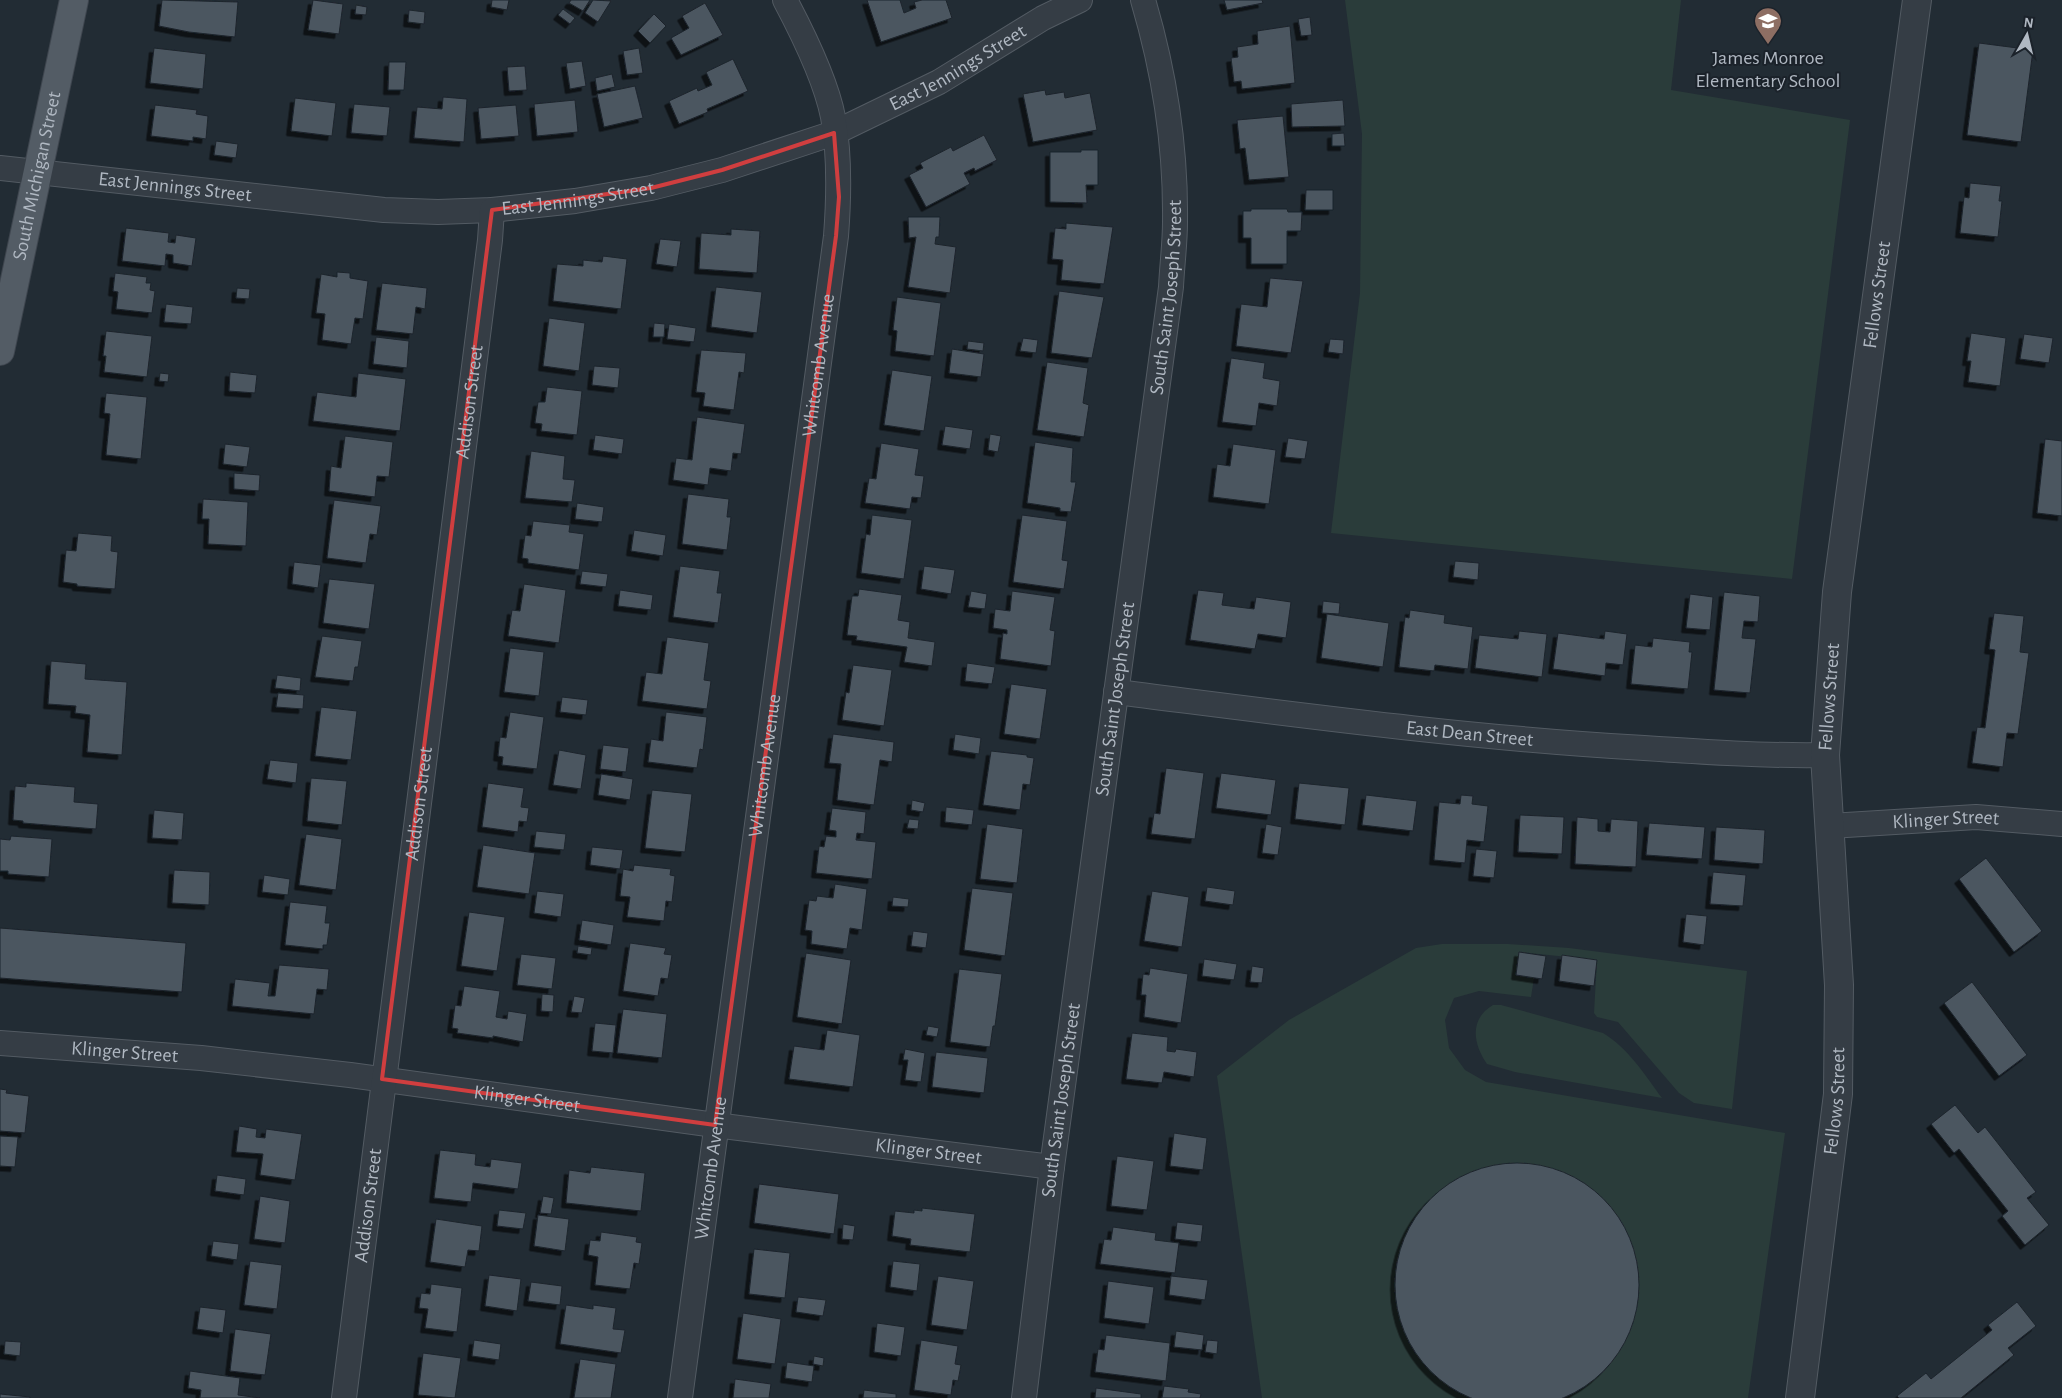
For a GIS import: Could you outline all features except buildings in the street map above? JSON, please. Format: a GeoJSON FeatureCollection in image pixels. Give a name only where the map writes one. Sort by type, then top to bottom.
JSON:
{"type":"FeatureCollection","features":[{"type":"Feature","properties":{"kind":"main road","name":"South Michigan Street"},"geometry":{"type":"LineString","coordinates":[[0,351],[74,0]]}},
{"type":"Feature","properties":{"kind":"street","name":"Whitcomb Avenue"},"geometry":{"type":"LineString","coordinates":[[680,1398],[715,1125],[836,236],[839,197],[833,116],[814,62],[785,0]]}},
{"type":"Feature","properties":{"kind":"street","name":"East Jennings Street"},"geometry":{"type":"LineString","coordinates":[[0,168],[384,210],[438,212],[492,210],[575,201],[651,188],[722,170],[834,133],[939,82],[1043,18],[1080,0]]}},
{"type":"Feature","properties":{"kind":"street","name":"South Saint Joseph Street"},"geometry":{"type":"LineString","coordinates":[[1024,1398],[1052,1167],[1171,287],[1175,222],[1172,154],[1164,87],[1156,45],[1143,0]]}},
{"type":"Feature","properties":{"kind":"street","name":"Fellows Street"},"geometry":{"type":"LineString","coordinates":[[1800,1398],[1838,1094],[1839,985],[1825,756],[1837,592],[1917,0]]}},
{"type":"Feature","properties":{"kind":"street","name":"Addison Street"},"geometry":{"type":"LineString","coordinates":[[344,1398],[382,1080],[490,240],[492,210]]}},
{"type":"Feature","properties":{"kind":"street","name":"East Dean Street"},"geometry":{"type":"LineString","coordinates":[[1116,692],[1360,723],[1543,742],[1774,756],[1825,756]]}},
{"type":"Feature","properties":{"kind":"street","name":"Klinger Street"},"geometry":{"type":"LineString","coordinates":[[1830,826],[1976,817],[2062,824]]}},
{"type":"Feature","properties":{"kind":"street","name":"Klinger Street"},"geometry":{"type":"LineString","coordinates":[[0,1043],[201,1058],[1052,1167]]}},
{"type":"Feature","properties":{"kind":"highlighted area"},"geometry":{"type":"Polygon","coordinates":[[[834,133],[839,197],[836,236],[715,1125],[382,1079],[492,210],[651,188],[722,170],[834,133]]]}},
{"type":"Feature","properties":{"kind":"shaded area"},"geometry":{"type":"Polygon","coordinates":[[[1345,0],[1681,0],[1671,90],[1850,120],[1792,579],[1331,533],[1360,293],[1362,134],[1345,0]]]}},
{"type":"Feature","properties":{"kind":"shaded area"},"geometry":{"type":"Polygon","coordinates":[[[1442,944],[1508,944],[1569,948],[1747,971],[1732,1109],[1694,1103],[1679,1093],[1618,1022],[1597,1017],[1594,1013],[1597,960],[1519,952],[1516,975],[1534,978],[1531,997],[1479,991],[1454,998],[1445,1020],[1449,1048],[1465,1070],[1486,1082],[1785,1133],[1748,1398],[1262,1398],[1217,1076],[1289,1020],[1416,948],[1442,944]]]}},
{"type":"Feature","properties":{"kind":"shaded area"},"geometry":{"type":"Polygon","coordinates":[[[1493,1005],[1501,1005],[1603,1033],[1628,1054],[1662,1098],[1515,1072],[1487,1064],[1476,1040],[1476,1032],[1480,1017],[1493,1005]]]}},
{"type":"Feature","properties":{"kind":"place","name":"James Monroe Elementary School"},"geometry":{"type":"Point","coordinates":[1768,45]}}]}
